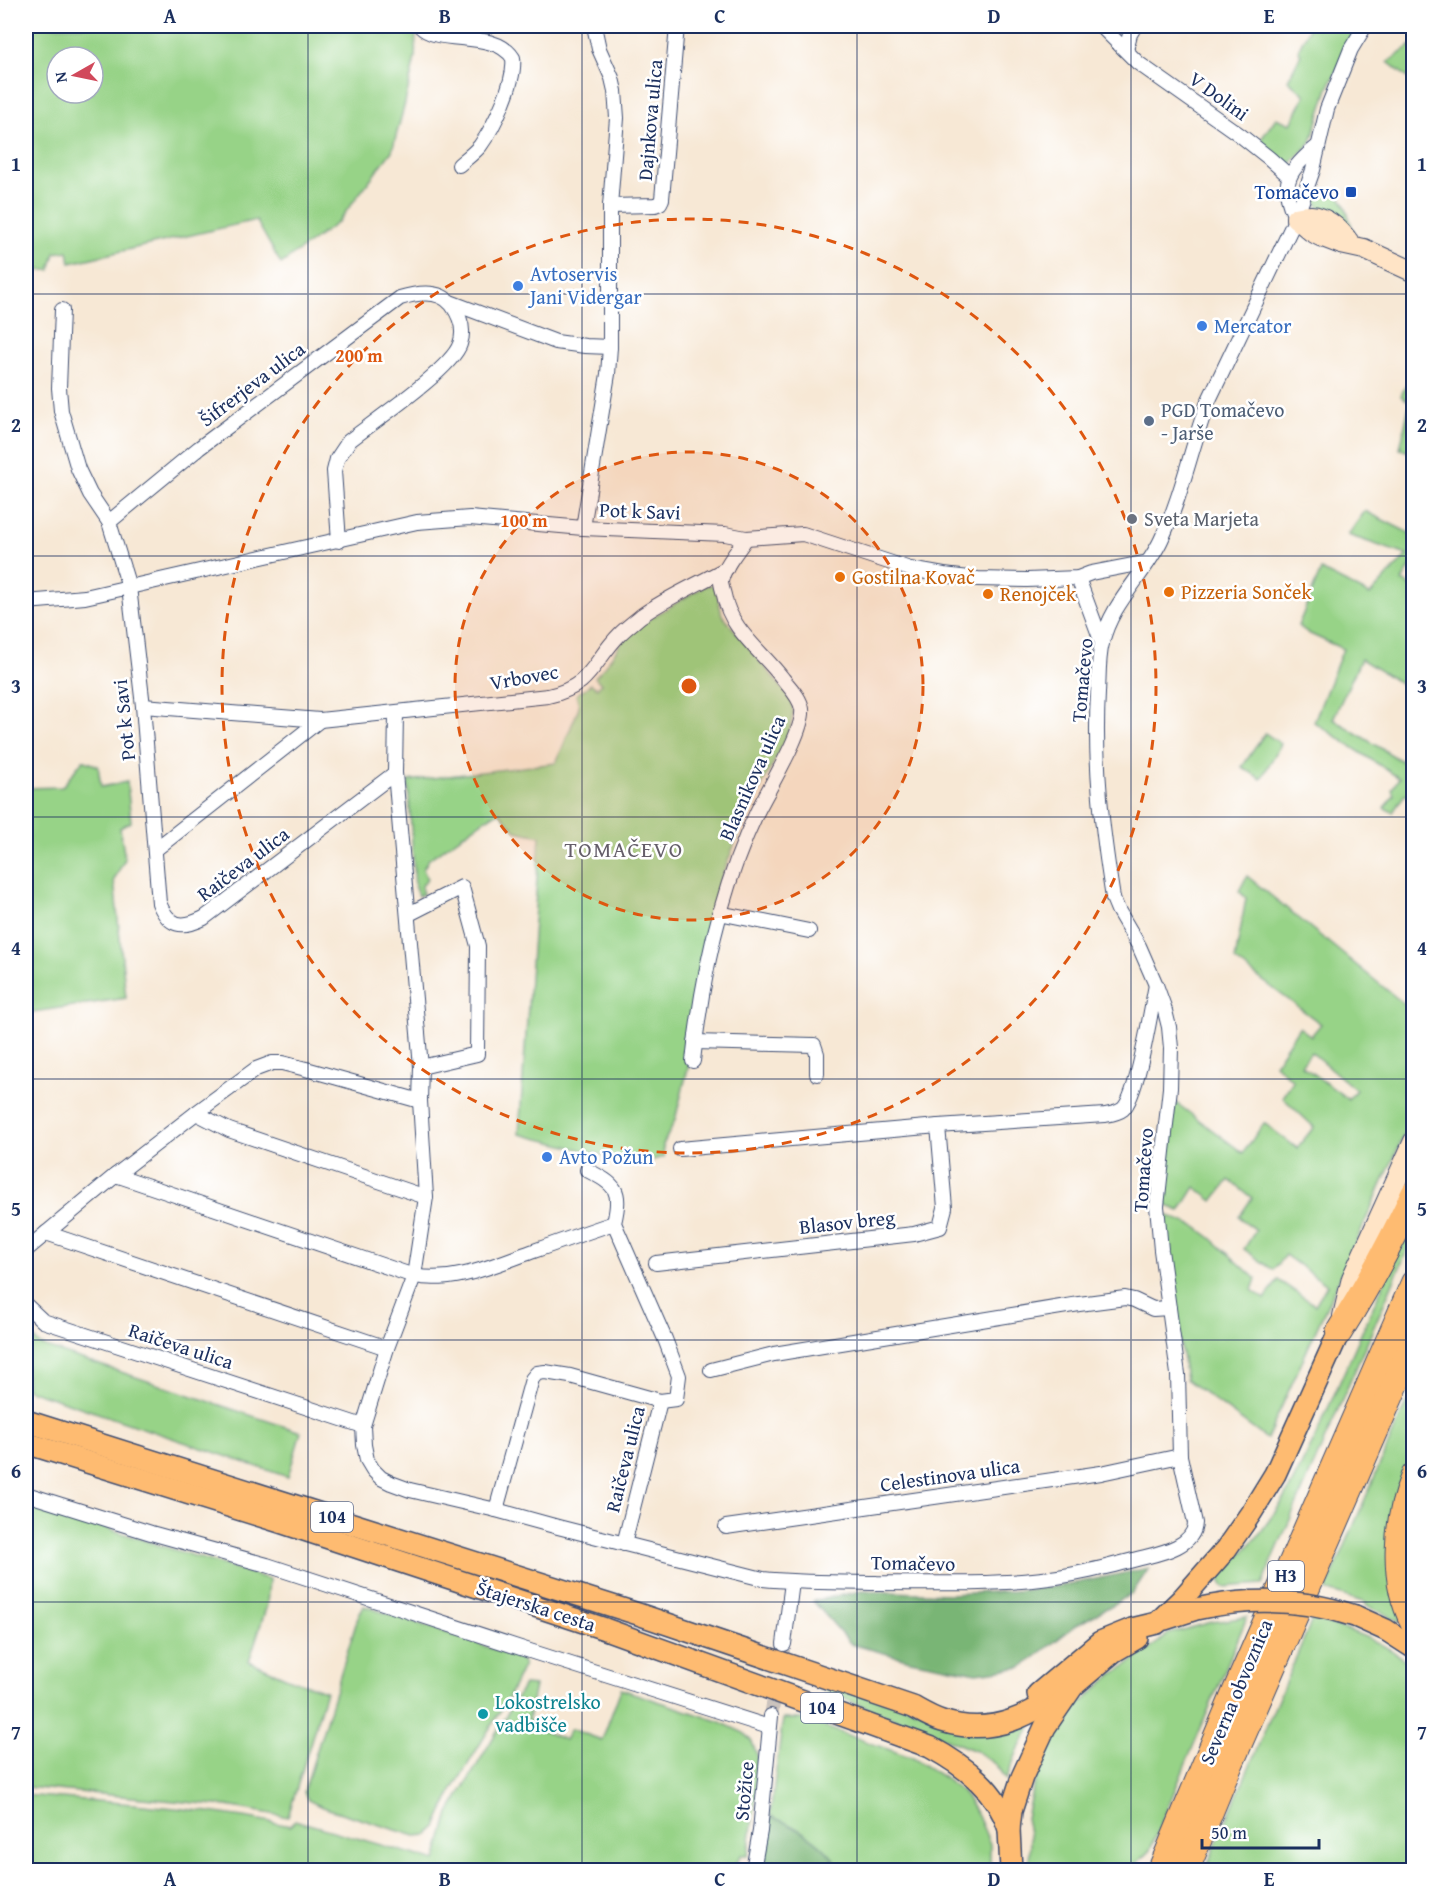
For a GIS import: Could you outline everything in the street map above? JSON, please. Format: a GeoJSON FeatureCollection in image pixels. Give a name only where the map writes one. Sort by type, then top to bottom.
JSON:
{"type":"FeatureCollection","features":[{"type":"Feature","properties":{"kind":"highway"},"geometry":{"type":"LineString","coordinates":[[1340,1332],[1370,1283],[1413,1194]]}},
{"type":"Feature","properties":{"kind":"highway","name":"Severna obvoznica"},"geometry":{"type":"LineString","coordinates":[[1161,1870],[1413,1283]]}},
{"type":"Feature","properties":{"kind":"highway","name":"Severna obvoznica"},"geometry":{"type":"LineString","coordinates":[[1186,1870],[1413,1342]]}},
{"type":"Feature","properties":{"kind":"highway"},"geometry":{"type":"LineString","coordinates":[[1413,1476],[1404,1505],[1399,1551],[1403,1594],[1413,1623]]}},
{"type":"Feature","properties":{"kind":"main road"},"geometry":{"type":"LineString","coordinates":[[997,1870],[1009,1829],[1016,1793],[1032,1752],[1072,1686],[1113,1652],[1145,1632],[1176,1606],[1226,1549],[1251,1513],[1285,1453],[1340,1332]]}},
{"type":"Feature","properties":{"kind":"main road","name":"Štajerska cesta"},"geometry":{"type":"LineString","coordinates":[[26,1421],[638,1614],[913,1707],[942,1721],[974,1726],[1014,1721],[1037,1710],[1072,1686]]}},
{"type":"Feature","properties":{"kind":"main road","name":"Štajerska cesta"},"geometry":{"type":"LineString","coordinates":[[26,1443],[280,1522],[605,1629],[930,1747],[963,1767],[976,1778],[999,1805],[1009,1829]]}},
{"type":"Feature","properties":{"kind":"main road"},"geometry":{"type":"LineString","coordinates":[[1156,1623],[1211,1606],[1247,1601],[1279,1600],[1325,1607],[1355,1616],[1386,1630],[1413,1648]]}},
{"type":"Feature","properties":{"kind":"main road","name":"Štajerska cesta"},"geometry":{"type":"LineString","coordinates":[[913,1707],[971,1713],[993,1712],[1012,1707],[1034,1697],[1100,1642],[1132,1629],[1156,1623]]}},
{"type":"Feature","properties":{"kind":"main road"},"geometry":{"type":"LineString","coordinates":[[1009,1829],[1011,1870]]}},
{"type":"Feature","properties":{"kind":"street"},"geometry":{"type":"LineString","coordinates":[[420,26],[433,33],[494,44],[504,48],[513,58],[510,81],[494,121],[480,144],[459,165]]}},
{"type":"Feature","properties":{"kind":"street","name":"Dajnkova ulica"},"geometry":{"type":"LineString","coordinates":[[583,528],[608,374],[610,206],[617,118],[612,78],[596,40],[594,26]]}},
{"type":"Feature","properties":{"kind":"street","name":"Dajnkova ulica"},"geometry":{"type":"LineString","coordinates":[[610,206],[655,205],[662,199],[677,26]]}},
{"type":"Feature","properties":{"kind":"street","name":"V Dolini"},"geometry":{"type":"LineString","coordinates":[[1101,26],[1145,68],[1247,140],[1289,176]]}},
{"type":"Feature","properties":{"kind":"street"},"geometry":{"type":"LineString","coordinates":[[1126,50],[1134,26]]}},
{"type":"Feature","properties":{"kind":"street","name":"Tomačevo"},"geometry":{"type":"LineString","coordinates":[[792,1582],[959,1584],[1034,1580],[1084,1572],[1166,1551],[1185,1541],[1195,1528],[1180,1456],[1178,1374],[1157,1206],[1170,1088],[1171,1048],[1164,1007],[1139,946],[1118,910],[1111,881],[1097,759],[1102,643],[1121,600],[1156,552],[1171,520],[1197,431],[1208,402],[1296,218],[1306,192],[1327,109],[1351,49],[1365,26]]}},
{"type":"Feature","properties":{"kind":"street"},"geometry":{"type":"LineString","coordinates":[[1318,146],[1297,165],[1289,176],[1288,199],[1296,218],[1313,216],[1340,230],[1351,245],[1413,272]]}},
{"type":"Feature","properties":{"kind":"street","name":"Šifrerjeva ulica"},"geometry":{"type":"LineString","coordinates":[[109,522],[199,448],[400,298],[425,293],[450,302]]}},
{"type":"Feature","properties":{"kind":"street"},"geometry":{"type":"LineString","coordinates":[[450,302],[556,342],[610,347]]}},
{"type":"Feature","properties":{"kind":"street"},"geometry":{"type":"LineString","coordinates":[[339,541],[334,485],[337,459],[349,441],[434,375],[457,351],[462,334],[459,317],[450,302]]}},
{"type":"Feature","properties":{"kind":"street"},"geometry":{"type":"LineString","coordinates":[[62,310],[59,388],[62,411],[78,470],[90,494],[109,522],[129,587]]}},
{"type":"Feature","properties":{"kind":"street","name":"Pot k Savi"},"geometry":{"type":"LineString","coordinates":[[26,602],[86,597],[417,522],[470,518],[583,528],[725,534],[746,538],[803,534],[910,569],[944,575],[1027,580],[1078,578],[1091,573],[1148,562]]}},
{"type":"Feature","properties":{"kind":"street","name":"Blasnikova ulica"},"geometry":{"type":"LineString","coordinates":[[693,1061],[719,913],[757,811],[784,761],[801,721],[802,711],[799,700],[730,617],[721,582],[746,538]]}},
{"type":"Feature","properties":{"kind":"street","name":"Vrbovec"},"geometry":{"type":"LineString","coordinates":[[143,706],[320,720],[562,693],[589,675],[619,635],[642,616],[727,568]]}},
{"type":"Feature","properties":{"kind":"street"},"geometry":{"type":"LineString","coordinates":[[1078,578],[1102,643]]}},
{"type":"Feature","properties":{"kind":"street","name":"Pot k Savi"},"geometry":{"type":"LineString","coordinates":[[129,587],[156,849]]}},
{"type":"Feature","properties":{"kind":"street","name":"Raičeva ulica"},"geometry":{"type":"LineString","coordinates":[[396,713],[395,773],[421,1067],[420,1101],[426,1197],[414,1276],[387,1348],[363,1426],[367,1460],[381,1478],[410,1490],[763,1579],[792,1582]]}},
{"type":"Feature","properties":{"kind":"street"},"geometry":{"type":"LineString","coordinates":[[156,849],[320,720]]}},
{"type":"Feature","properties":{"kind":"street","name":"Raičeva ulica"},"geometry":{"type":"LineString","coordinates":[[156,849],[159,903],[164,914],[173,924],[195,923],[395,773]]}},
{"type":"Feature","properties":{"kind":"street"},"geometry":{"type":"LineString","coordinates":[[409,914],[462,887],[478,946],[477,1054],[421,1067]]}},
{"type":"Feature","properties":{"kind":"street"},"geometry":{"type":"LineString","coordinates":[[719,913],[809,931]]}},
{"type":"Feature","properties":{"kind":"street"},"geometry":{"type":"LineString","coordinates":[[680,1149],[1117,1113],[1124,1109],[1130,1099],[1138,1075],[1156,985]]}},
{"type":"Feature","properties":{"kind":"street"},"geometry":{"type":"LineString","coordinates":[[695,1042],[814,1045],[817,1054],[817,1074]]}},
{"type":"Feature","properties":{"kind":"street"},"geometry":{"type":"LineString","coordinates":[[26,1250],[116,1175],[256,1069],[272,1063],[282,1063],[420,1101]]}},
{"type":"Feature","properties":{"kind":"street"},"geometry":{"type":"LineString","coordinates":[[196,1113],[229,1130],[426,1197]]}},
{"type":"Feature","properties":{"kind":"street","name":"Blasov breg"},"geometry":{"type":"LineString","coordinates":[[656,1263],[915,1234],[940,1227],[945,1208],[938,1126]]}},
{"type":"Feature","properties":{"kind":"street"},"geometry":{"type":"LineString","coordinates":[[1340,1332],[1352,1278],[1413,1141]]}},
{"type":"Feature","properties":{"kind":"street"},"geometry":{"type":"LineString","coordinates":[[587,1170],[609,1181],[615,1187],[618,1207],[614,1223],[679,1376],[675,1399],[660,1401]]}},
{"type":"Feature","properties":{"kind":"street"},"geometry":{"type":"LineString","coordinates":[[116,1175],[414,1276],[427,1278],[451,1277],[486,1268],[614,1223]]}},
{"type":"Feature","properties":{"kind":"street"},"geometry":{"type":"LineString","coordinates":[[46,1233],[387,1348]]}},
{"type":"Feature","properties":{"kind":"street"},"geometry":{"type":"LineString","coordinates":[[711,1370],[774,1354],[1079,1304],[1125,1298],[1153,1309],[1169,1308]]}},
{"type":"Feature","properties":{"kind":"street","name":"Raičeva ulica"},"geometry":{"type":"LineString","coordinates":[[26,1305],[43,1321],[53,1325],[363,1426]]}},
{"type":"Feature","properties":{"kind":"street","name":"Raičeva ulica"},"geometry":{"type":"LineString","coordinates":[[496,1510],[532,1379],[537,1373],[545,1372],[570,1376],[660,1401],[624,1544]]}},
{"type":"Feature","properties":{"kind":"street","name":"Celestinova ulica"},"geometry":{"type":"LineString","coordinates":[[726,1527],[1101,1473],[1180,1456]]}},
{"type":"Feature","properties":{"kind":"street","name":"Stožice"},"geometry":{"type":"LineString","coordinates":[[26,1494],[151,1533],[267,1565],[536,1653],[770,1722],[760,1831],[753,1870]]}},
{"type":"Feature","properties":{"kind":"street"},"geometry":{"type":"LineString","coordinates":[[1413,1522],[1411,1561],[1413,1578]]}},
{"type":"Feature","properties":{"kind":"street"},"geometry":{"type":"LineString","coordinates":[[784,1644],[792,1582]]}},
{"type":"Feature","properties":{"kind":"green space"},"geometry":{"type":"Polygon","coordinates":[[[26,26],[414,26],[416,32],[415,58],[392,151],[338,222],[281,264],[256,220],[70,263],[68,251],[55,253],[50,270],[32,271],[26,287],[26,26]]]}},
{"type":"Feature","properties":{"kind":"green space"},"geometry":{"type":"Polygon","coordinates":[[[1310,26],[1359,26],[1328,88],[1311,142],[1288,166],[1282,164],[1259,142],[1276,118],[1291,124],[1305,95],[1288,80],[1301,54],[1298,50],[1310,26]]]}},
{"type":"Feature","properties":{"kind":"green space"},"geometry":{"type":"Polygon","coordinates":[[[1413,44],[1413,82],[1388,62],[1413,44]]]}},
{"type":"Feature","properties":{"kind":"green space"},"geometry":{"type":"Polygon","coordinates":[[[1324,189],[1336,192],[1340,197],[1353,230],[1351,231],[1331,218],[1319,207],[1318,195],[1324,189]]]}},
{"type":"Feature","properties":{"kind":"green space"},"geometry":{"type":"Polygon","coordinates":[[[1413,370],[1413,453],[1400,449],[1410,402],[1401,396],[1413,370]]]}},
{"type":"Feature","properties":{"kind":"green space"},"geometry":{"type":"Polygon","coordinates":[[[1365,511],[1413,535],[1413,563],[1402,581],[1413,587],[1413,691],[1361,659],[1333,719],[1413,768],[1413,800],[1405,794],[1393,812],[1384,808],[1394,795],[1392,789],[1399,778],[1314,722],[1343,649],[1298,626],[1321,570],[1370,595],[1407,555],[1348,535],[1365,511]]]}},
{"type":"Feature","properties":{"kind":"green space"},"geometry":{"type":"Polygon","coordinates":[[[712,585],[716,589],[722,615],[792,700],[793,714],[789,734],[747,813],[718,886],[689,1064],[675,1120],[663,1145],[664,1157],[638,1164],[519,1134],[540,836],[516,831],[499,812],[429,859],[423,869],[427,879],[421,887],[423,894],[418,896],[415,888],[408,781],[556,763],[578,710],[576,695],[591,684],[597,688],[601,684],[595,677],[623,640],[637,626],[705,586],[712,585]]]}},
{"type":"Feature","properties":{"kind":"green space"},"geometry":{"type":"Polygon","coordinates":[[[1265,733],[1281,744],[1261,779],[1242,767],[1265,733]]]}},
{"type":"Feature","properties":{"kind":"green space"},"geometry":{"type":"Polygon","coordinates":[[[83,760],[98,766],[101,787],[127,782],[131,822],[120,828],[125,859],[114,880],[126,998],[27,1013],[26,788],[62,787],[83,760]]]}},
{"type":"Feature","properties":{"kind":"green space"},"geometry":{"type":"Polygon","coordinates":[[[1247,876],[1414,1012],[1413,1115],[1267,1439],[1186,1379],[1171,1286],[1164,1218],[1169,1216],[1196,1227],[1211,1238],[1256,1279],[1252,1290],[1265,1299],[1278,1280],[1315,1305],[1327,1285],[1285,1255],[1273,1270],[1244,1249],[1256,1230],[1239,1217],[1252,1198],[1229,1180],[1213,1201],[1195,1187],[1180,1211],[1167,1206],[1165,1171],[1175,1102],[1243,1153],[1264,1123],[1297,1148],[1314,1127],[1282,1097],[1293,1081],[1275,1064],[1299,1027],[1311,1036],[1321,1024],[1235,960],[1246,898],[1239,891],[1247,876]],[[1311,1052],[1301,1065],[1348,1099],[1356,1090],[1311,1052]]]}},
{"type":"Feature","properties":{"kind":"green space"},"geometry":{"type":"Polygon","coordinates":[[[1413,1217],[1413,1237],[1262,1584],[1224,1587],[1219,1578],[1258,1536],[1285,1498],[1314,1440],[1413,1217]]]}},
{"type":"Feature","properties":{"kind":"green space"},"geometry":{"type":"Polygon","coordinates":[[[26,1330],[40,1345],[301,1432],[288,1477],[26,1389],[26,1330]]]}},
{"type":"Feature","properties":{"kind":"green space"},"geometry":{"type":"Polygon","coordinates":[[[1413,1387],[1413,1459],[1408,1474],[1402,1622],[1366,1603],[1326,1590],[1413,1387]]]}},
{"type":"Feature","properties":{"kind":"green space"},"geometry":{"type":"Polygon","coordinates":[[[26,1501],[269,1579],[267,1605],[249,1661],[292,1680],[326,1691],[288,1817],[227,1806],[26,1787],[26,1501]]]}},
{"type":"Feature","properties":{"kind":"green space"},"geometry":{"type":"Polygon","coordinates":[[[1149,1568],[1132,1594],[1075,1626],[1022,1667],[977,1673],[910,1660],[851,1644],[813,1601],[861,1591],[949,1594],[1014,1591],[1061,1586],[1149,1568]]]}},
{"type":"Feature","properties":{"kind":"green space"},"geometry":{"type":"Polygon","coordinates":[[[364,1606],[460,1637],[520,1659],[524,1664],[508,1698],[453,1789],[436,1827],[427,1835],[415,1836],[322,1807],[308,1800],[304,1792],[359,1614],[364,1606]]]}},
{"type":"Feature","properties":{"kind":"green space"},"geometry":{"type":"Polygon","coordinates":[[[1247,1617],[1150,1850],[1137,1863],[1134,1870],[1029,1870],[1030,1838],[1026,1818],[1031,1794],[1050,1747],[1078,1706],[1112,1675],[1168,1634],[1212,1622],[1247,1617]]]}},
{"type":"Feature","properties":{"kind":"green space"},"geometry":{"type":"Polygon","coordinates":[[[1312,1620],[1366,1637],[1402,1657],[1413,1666],[1413,1870],[1205,1870],[1312,1620]]]}},
{"type":"Feature","properties":{"kind":"green space"},"geometry":{"type":"Polygon","coordinates":[[[816,1683],[1004,1732],[1032,1724],[1006,1780],[996,1765],[976,1751],[815,1687],[816,1683]]]}},
{"type":"Feature","properties":{"kind":"green space"},"geometry":{"type":"Polygon","coordinates":[[[524,1685],[535,1686],[528,1720],[545,1726],[543,1731],[565,1740],[571,1729],[602,1740],[621,1689],[718,1721],[744,1733],[752,1742],[757,1755],[756,1795],[748,1855],[741,1855],[733,1870],[26,1870],[26,1795],[191,1810],[290,1826],[295,1820],[436,1861],[449,1813],[524,1685]]]}},
{"type":"Feature","properties":{"kind":"green space"},"geometry":{"type":"Polygon","coordinates":[[[783,1719],[802,1719],[913,1758],[946,1779],[965,1795],[978,1816],[990,1844],[990,1870],[841,1870],[828,1852],[810,1837],[770,1816],[783,1719]]]}},
{"type":"Feature","properties":{"kind":"green space"},"geometry":{"type":"Polygon","coordinates":[[[770,1816],[810,1837],[828,1852],[841,1870],[761,1870],[770,1816]]]}},
{"type":"Feature","properties":{"kind":"tunnel"},"geometry":{"type":"LineString","coordinates":[[771,1716],[784,1644]]}},
{"type":"Feature","properties":{"kind":"place","name":"Tomačevo"},"geometry":{"type":"Point","coordinates":[1351,192]}},
{"type":"Feature","properties":{"kind":"place","name":"Avtoservis Jani Vidergar"},"geometry":{"type":"Point","coordinates":[518,286]}},
{"type":"Feature","properties":{"kind":"place","name":"Mercator"},"geometry":{"type":"Point","coordinates":[1202,326]}},
{"type":"Feature","properties":{"kind":"place","name":"PGD Tomačevo - Jarše"},"geometry":{"type":"Point","coordinates":[1149,421]}},
{"type":"Feature","properties":{"kind":"place","name":"Sveta Marjeta"},"geometry":{"type":"Point","coordinates":[1132,519]}},
{"type":"Feature","properties":{"kind":"place","name":"Gostilna Kovač"},"geometry":{"type":"Point","coordinates":[840,577]}},
{"type":"Feature","properties":{"kind":"place","name":"Pizzeria Sonček"},"geometry":{"type":"Point","coordinates":[1169,592]}},
{"type":"Feature","properties":{"kind":"place","name":"Renojček"},"geometry":{"type":"Point","coordinates":[988,594]}},
{"type":"Feature","properties":{"kind":"place","name":"Avto Požun"},"geometry":{"type":"Point","coordinates":[547,1157]}},
{"type":"Feature","properties":{"kind":"place","name":"Lokostrelsko vadbišče"},"geometry":{"type":"Point","coordinates":[483,1714]}},
{"type":"Feature","properties":{"kind":"district","name":"TOMAČEVO"},"geometry":{"type":"Point","coordinates":[624,849]}}]}
